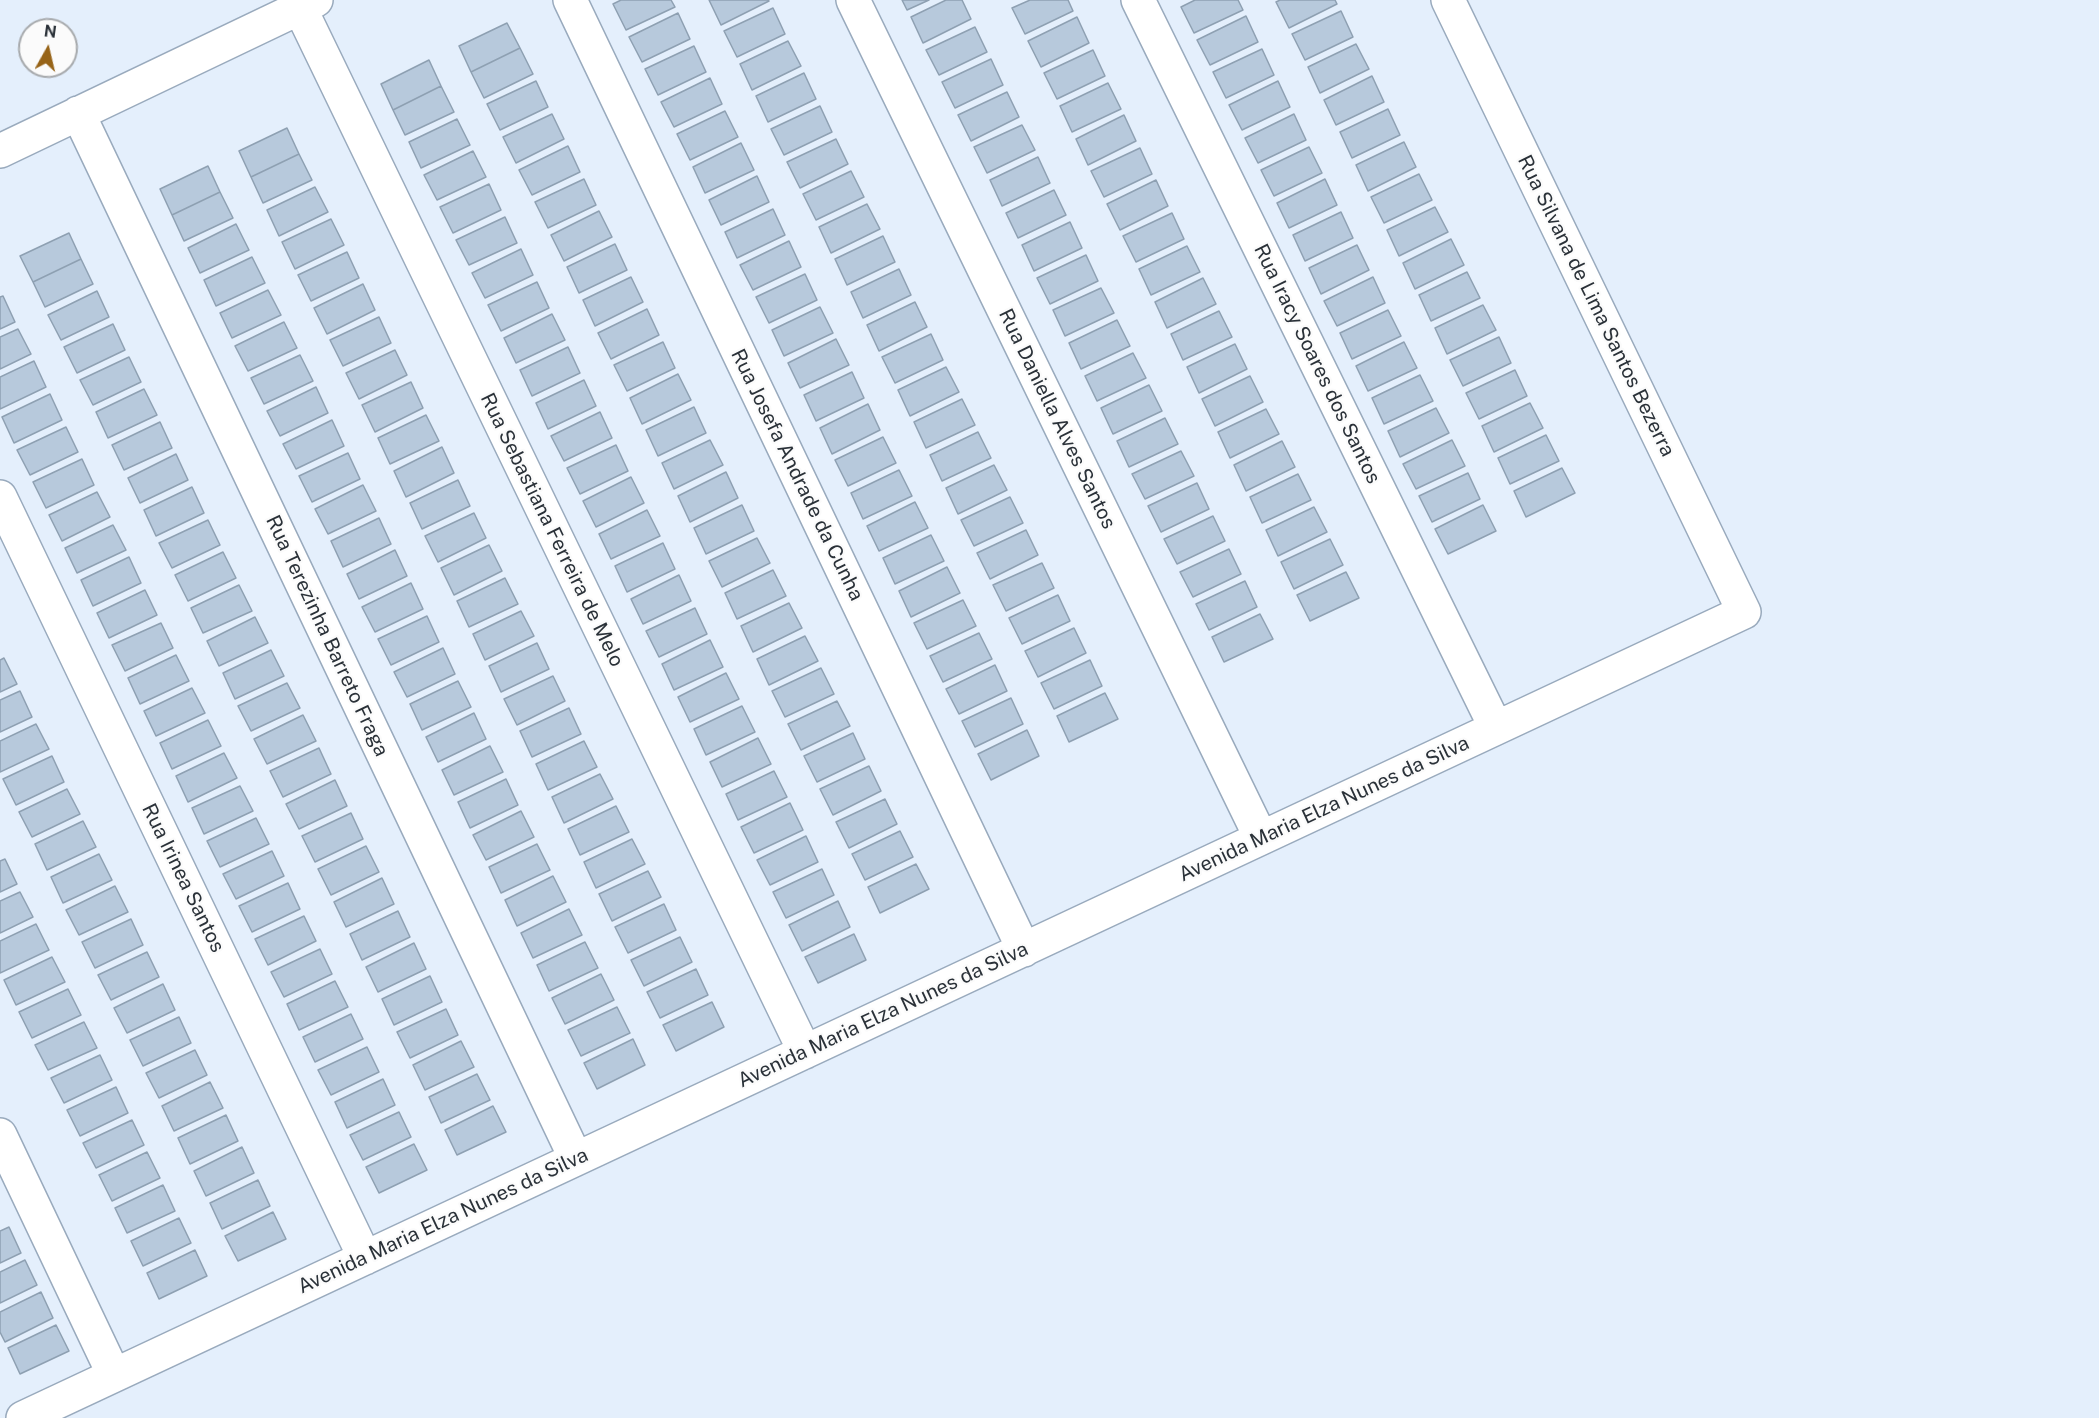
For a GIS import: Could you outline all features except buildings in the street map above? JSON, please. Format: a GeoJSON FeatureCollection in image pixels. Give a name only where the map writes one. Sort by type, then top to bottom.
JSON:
{"type":"FeatureCollection","features":[{"type":"Feature","properties":{"kind":"street","name":"Rua Josefa Andrade da Cunha"},"geometry":{"type":"LineString","coordinates":[[570,0],[1024,950]]}},
{"type":"Feature","properties":{"kind":"street","name":"Rua Daniella Alves Santos"},"geometry":{"type":"LineString","coordinates":[[852,0],[1261,838]]}},
{"type":"Feature","properties":{"kind":"street","name":"Rua Iracy Soares dos Santos"},"geometry":{"type":"LineString","coordinates":[[1138,0],[1496,728]]}},
{"type":"Feature","properties":{"kind":"street","name":"Rua Silvana de Lima Santos Bezerra"},"geometry":{"type":"LineString","coordinates":[[1448,0],[1744,612]]}},
{"type":"Feature","properties":{"kind":"street"},"geometry":{"type":"LineString","coordinates":[[0,151],[308,4]]}},
{"type":"Feature","properties":{"kind":"street","name":"Rua Sebastiana Ferreira de Melo"},"geometry":{"type":"LineString","coordinates":[[308,4],[805,1052]]}},
{"type":"Feature","properties":{"kind":"street","name":"Rua Terezinha Barreto Fraga"},"geometry":{"type":"LineString","coordinates":[[78,113],[576,1159]]}},
{"type":"Feature","properties":{"kind":"street","name":"Rua Irinea Santos"},"geometry":{"type":"LineString","coordinates":[[0,498],[365,1258]]}},
{"type":"Feature","properties":{"kind":"street","name":"Avenida Maria Elza Nunes da Silva"},"geometry":{"type":"LineString","coordinates":[[23,1418],[1744,612]]}},
{"type":"Feature","properties":{"kind":"street"},"geometry":{"type":"LineString","coordinates":[[0,1135],[114,1376]]}}]}
